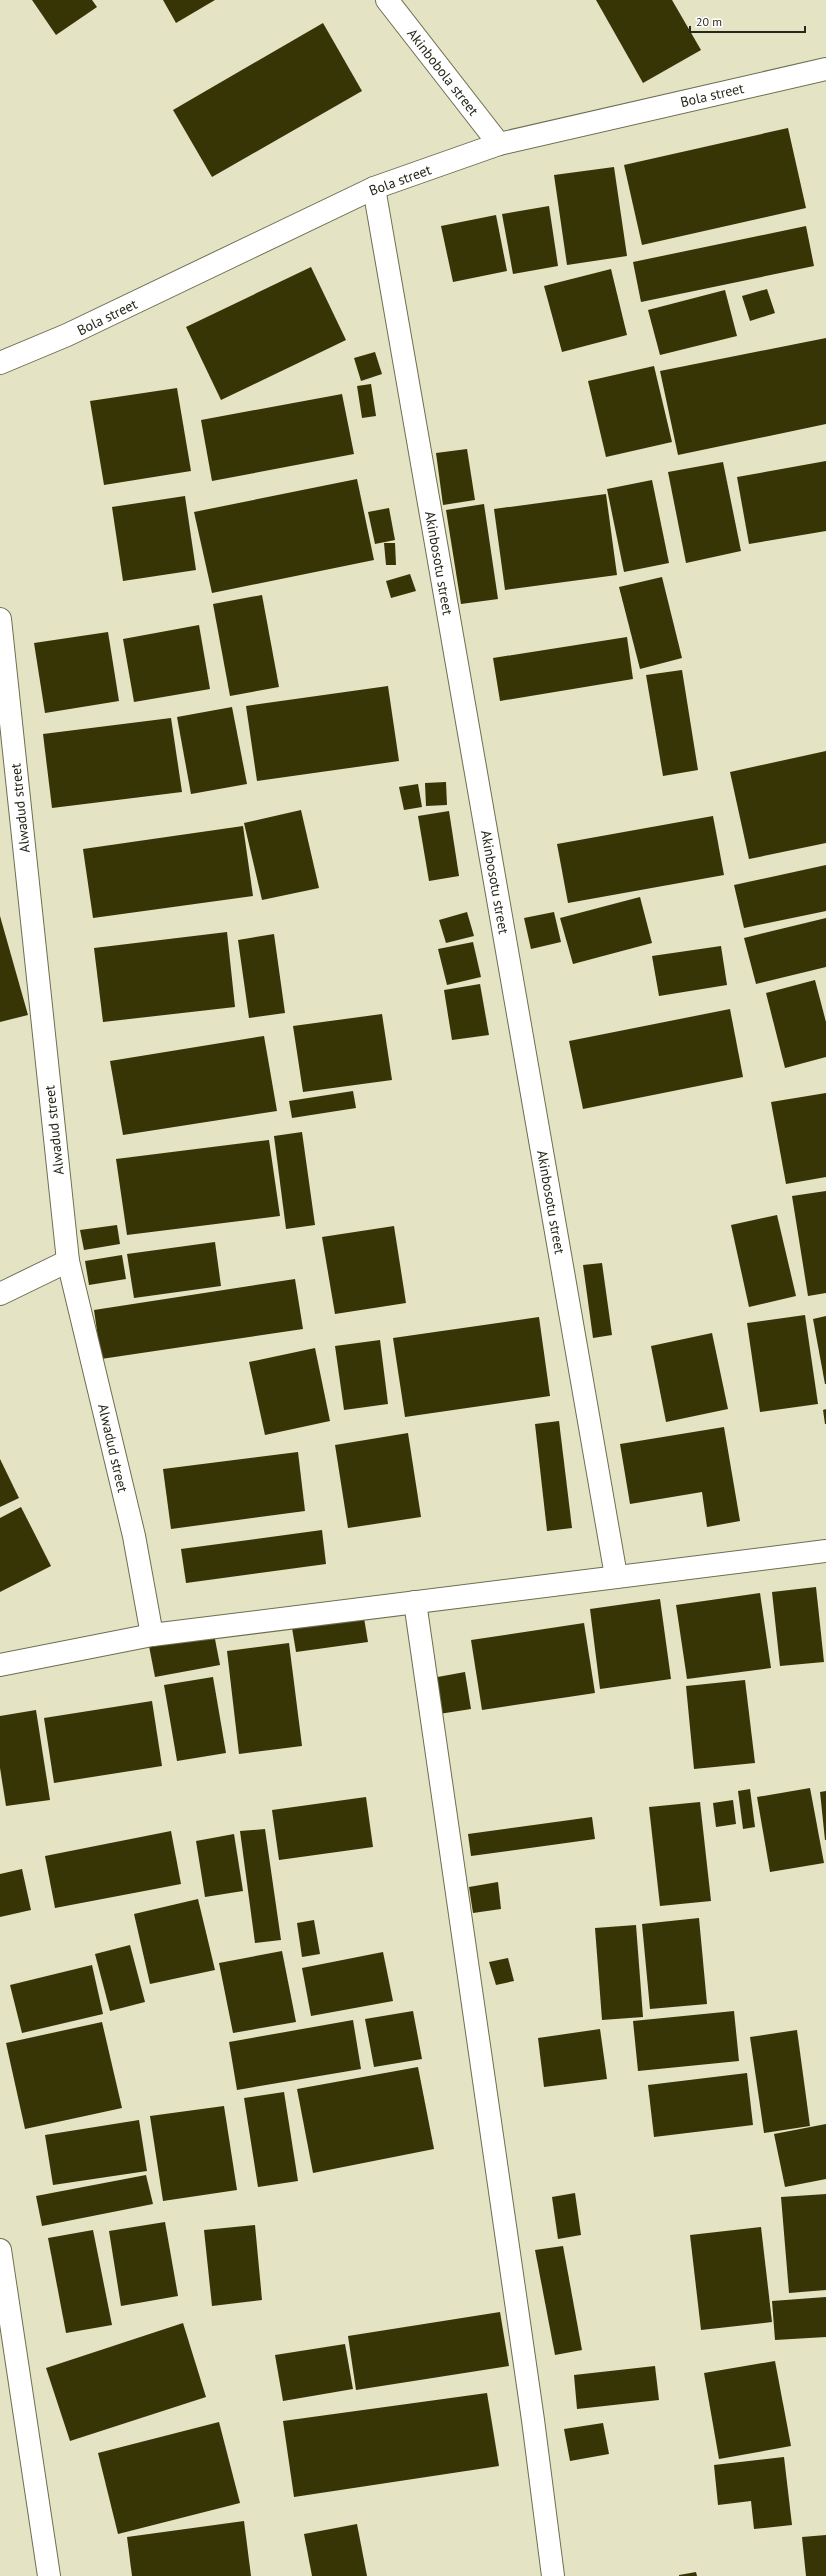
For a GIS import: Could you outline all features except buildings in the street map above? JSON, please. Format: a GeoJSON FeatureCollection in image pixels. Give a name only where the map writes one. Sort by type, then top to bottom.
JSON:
{"type":"FeatureCollection","features":[{"type":"Feature","properties":{"kind":"street","name":"Akinbobola street"},"geometry":{"type":"LineString","coordinates":[[387,0],[499,144]]}},
{"type":"Feature","properties":{"kind":"street","name":"Bola street"},"geometry":{"type":"LineString","coordinates":[[0,363],[68,335],[374,188],[499,144],[826,69]]}},
{"type":"Feature","properties":{"kind":"street","name":"Akinbosotu street"},"geometry":{"type":"LineString","coordinates":[[374,188],[616,1576]]}},
{"type":"Feature","properties":{"kind":"street","name":"Alwadud street"},"geometry":{"type":"LineString","coordinates":[[0,619],[68,1261],[134,1536],[152,1635]]}},
{"type":"Feature","properties":{"kind":"street"},"geometry":{"type":"LineString","coordinates":[[0,1294],[68,1261]]}},
{"type":"Feature","properties":{"kind":"street"},"geometry":{"type":"LineString","coordinates":[[0,1665],[152,1635],[826,1551]]}},
{"type":"Feature","properties":{"kind":"street"},"geometry":{"type":"LineString","coordinates":[[415,1602],[533,2420],[553,2576]]}},
{"type":"Feature","properties":{"kind":"street"},"geometry":{"type":"LineString","coordinates":[[0,2250],[48,2576]]}}]}
